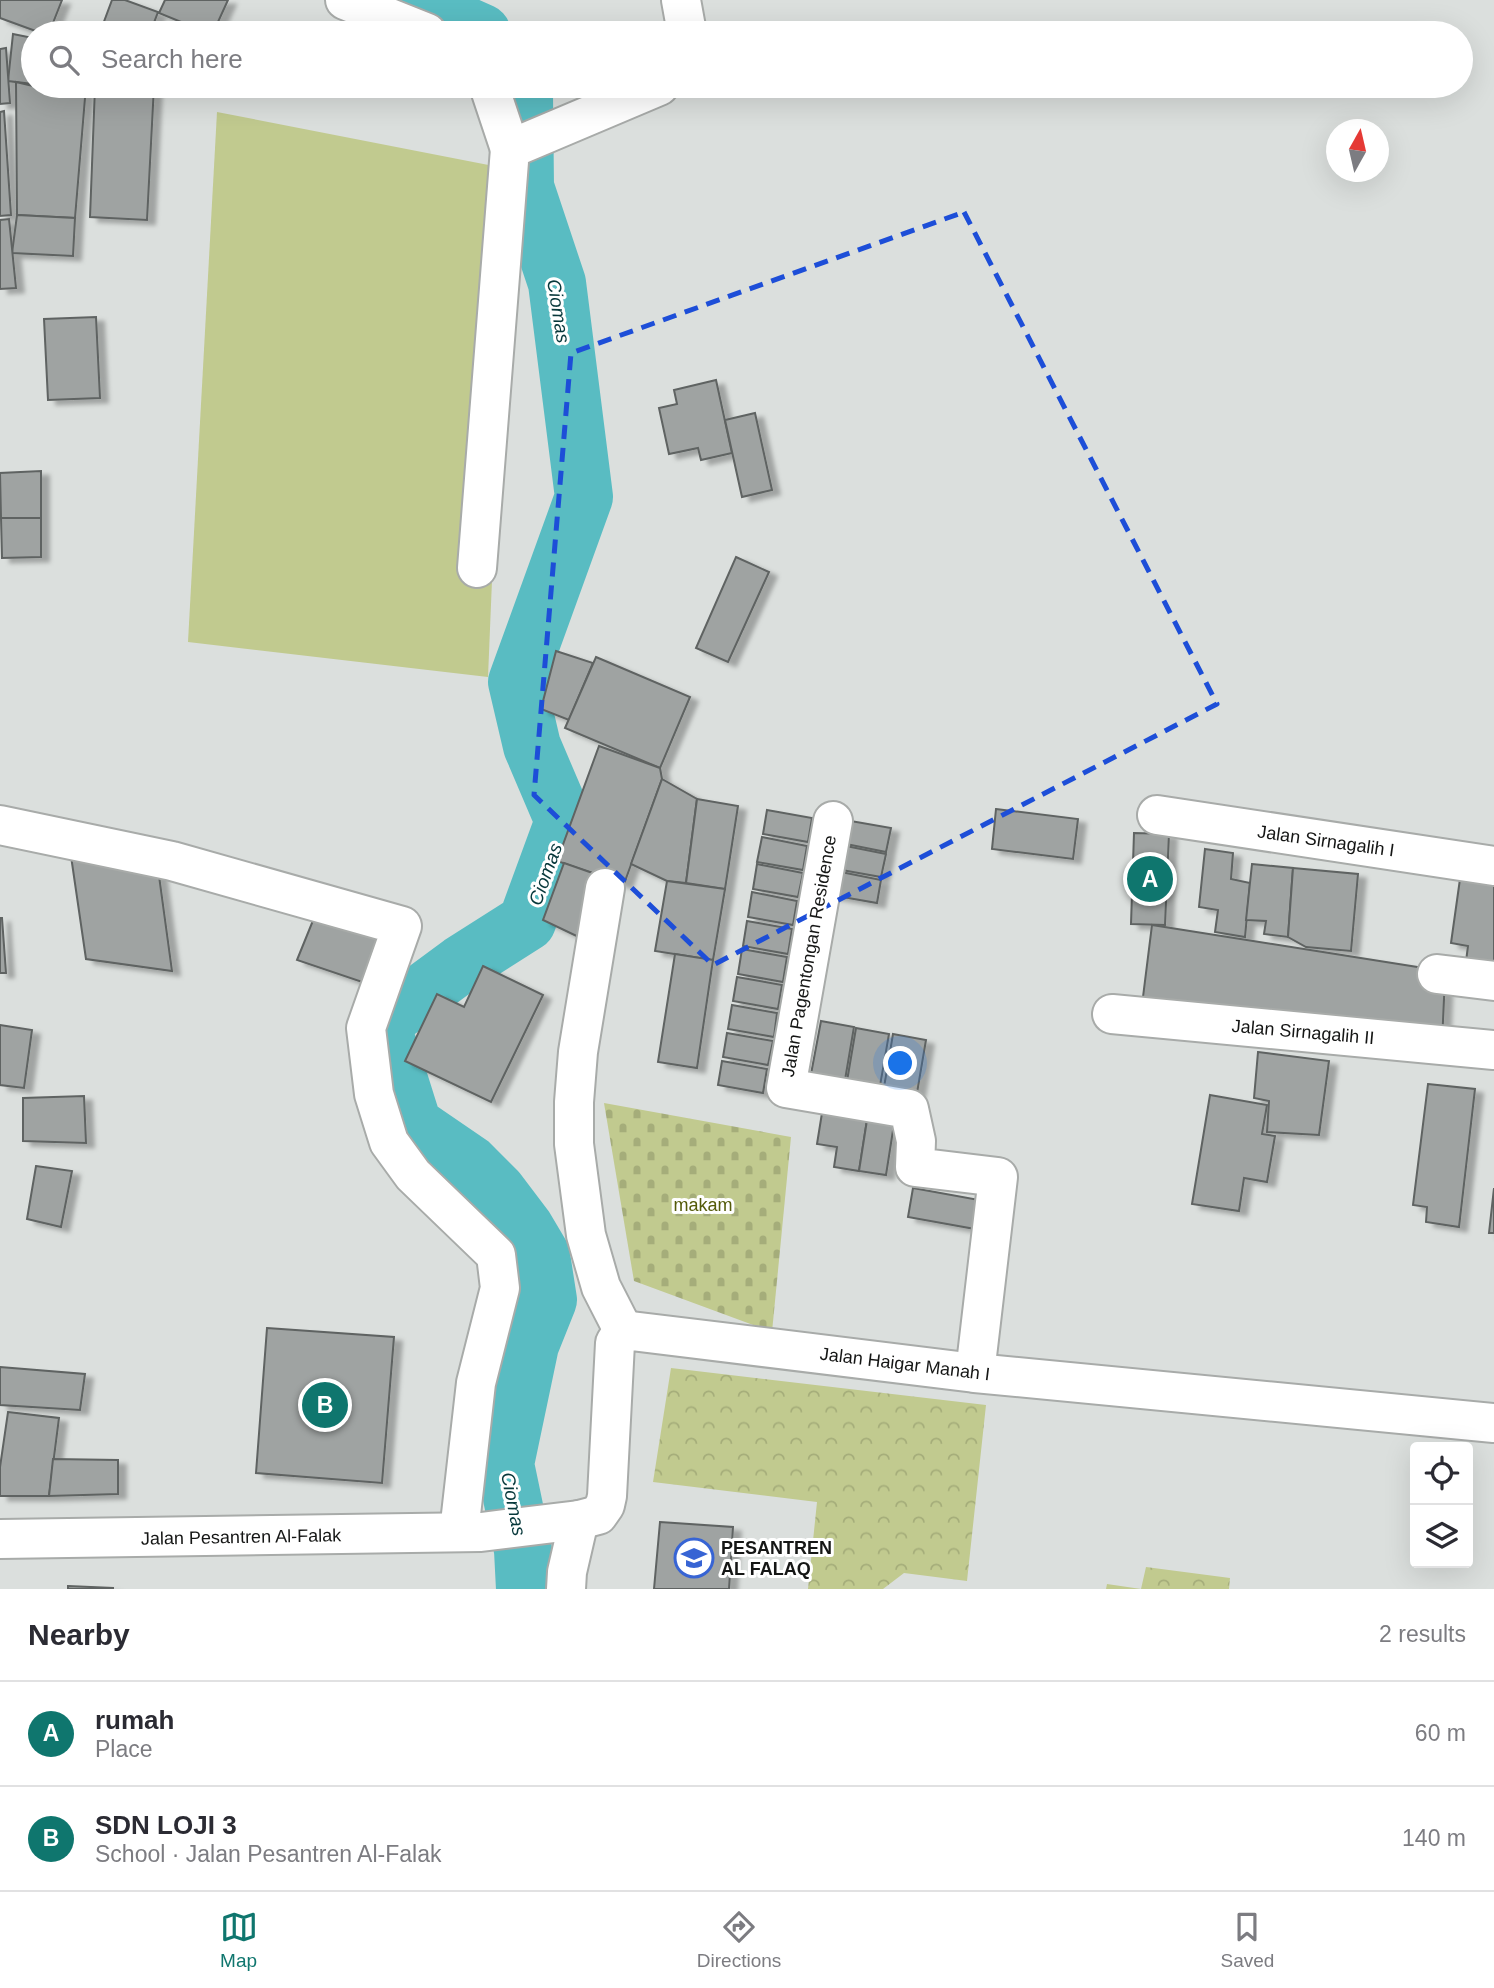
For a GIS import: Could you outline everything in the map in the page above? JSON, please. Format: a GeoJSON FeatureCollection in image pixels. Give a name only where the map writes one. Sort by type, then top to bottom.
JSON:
{"type":"FeatureCollection","features":[{"type":"Feature","properties":{"kind":"street"},"geometry":{"type":"LineString","coordinates":[[345,0],[397,21]]}},
{"type":"Feature","properties":{"kind":"street"},"geometry":{"type":"LineString","coordinates":[[681,0],[685,21]]}},
{"type":"Feature","properties":{"kind":"street"},"geometry":{"type":"LineString","coordinates":[[477,568],[510,149],[493,98]]}},
{"type":"Feature","properties":{"kind":"street"},"geometry":{"type":"LineString","coordinates":[[510,149],[631,98]]}},
{"type":"Feature","properties":{"kind":"street","name":"Jalan Sirnagalih I"},"geometry":{"type":"LineString","coordinates":[[1157,816],[1494,866]]}},
{"type":"Feature","properties":{"kind":"street","name":"Jalan Pagentongan Residence"},"geometry":{"type":"LineString","coordinates":[[833,821],[786,1088],[909,1109],[916,1141],[915,1167],[998,1177],[975,1373]]}},
{"type":"Feature","properties":{"kind":"street"},"geometry":{"type":"LineString","coordinates":[[0,825],[172,860],[402,926],[366,1028],[374,1094],[389,1142],[412,1175],[496,1255],[500,1288],[477,1383],[470,1532],[569,1521],[598,1515],[607,1496],[615,1343],[623,1330],[601,1287],[586,1235],[574,1144],[578,1052],[605,888]]}},
{"type":"Feature","properties":{"kind":"street"},"geometry":{"type":"LineString","coordinates":[[1437,974],[1494,981]]}},
{"type":"Feature","properties":{"kind":"street","name":"Jalan Sirnagalih II"},"geometry":{"type":"LineString","coordinates":[[1112,1014],[1494,1050]]}},
{"type":"Feature","properties":{"kind":"street","name":"Jalan Haigar Manah I"},"geometry":{"type":"LineString","coordinates":[[623,1330],[975,1373],[1494,1423]]}},
{"type":"Feature","properties":{"kind":"street"},"geometry":{"type":"LineString","coordinates":[[566,1589],[569,1521]]}},
{"type":"Feature","properties":{"kind":"street","name":"Jalan Pesantren Al-Falak"},"geometry":{"type":"LineString","coordinates":[[0,1539],[470,1532]]}},
{"type":"Feature","properties":{"kind":"highlighted area"},"geometry":{"type":"Polygon","coordinates":[[[964,212],[1217,704],[713,965],[534,795],[571,353],[964,212]]]}},
{"type":"Feature","properties":{"kind":"green space"},"geometry":{"type":"Polygon","coordinates":[[[217,112],[509,169],[488,677],[188,642],[217,112]]]}},
{"type":"Feature","properties":{"kind":"green space","name":"makam"},"geometry":{"type":"Polygon","coordinates":[[[604,1103],[791,1137],[772,1332],[634,1281],[604,1103]]]}},
{"type":"Feature","properties":{"kind":"green space"},"geometry":{"type":"Polygon","coordinates":[[[671,1368],[986,1405],[967,1581],[904,1573],[883,1589],[808,1589],[817,1502],[653,1482],[671,1368]]]}},
{"type":"Feature","properties":{"kind":"green space"},"geometry":{"type":"Polygon","coordinates":[[[1146,1567],[1230,1578],[1229,1589],[1141,1589],[1146,1567]]]}},
{"type":"Feature","properties":{"kind":"green space"},"geometry":{"type":"Polygon","coordinates":[[[1107,1584],[1141,1589],[1106,1589],[1107,1584]]]}},
{"type":"Feature","properties":{"kind":"building"},"geometry":{"type":"Polygon","coordinates":[[[0,0],[62,0],[54,21],[21,21],[21,26],[0,18],[0,0]]]}},
{"type":"Feature","properties":{"kind":"building"},"geometry":{"type":"Polygon","coordinates":[[[112,0],[125,0],[158,12],[155,21],[104,21],[112,0]]]}},
{"type":"Feature","properties":{"kind":"building"},"geometry":{"type":"Polygon","coordinates":[[[165,0],[228,0],[218,21],[179,21],[159,13],[165,0]]]}},
{"type":"Feature","properties":{"kind":"building"},"geometry":{"type":"Polygon","coordinates":[[[13,34],[21,36],[21,83],[8,81],[13,34]]]}},
{"type":"Feature","properties":{"kind":"building"},"geometry":{"type":"Polygon","coordinates":[[[6,48],[10,103],[0,104],[0,49],[6,48]]]}},
{"type":"Feature","properties":{"kind":"building"},"geometry":{"type":"Polygon","coordinates":[[[16,82],[21,83],[21,98],[85,98],[75,218],[17,215],[16,82]]]}},
{"type":"Feature","properties":{"kind":"building"},"geometry":{"type":"Polygon","coordinates":[[[95,98],[153,98],[147,220],[90,217],[95,98]]]}},
{"type":"Feature","properties":{"kind":"building"},"geometry":{"type":"Polygon","coordinates":[[[4,111],[11,215],[0,216],[0,112],[4,111]]]}},
{"type":"Feature","properties":{"kind":"building"},"geometry":{"type":"Polygon","coordinates":[[[17,215],[75,218],[73,256],[12,253],[17,215]]]}},
{"type":"Feature","properties":{"kind":"building"},"geometry":{"type":"Polygon","coordinates":[[[9,219],[16,288],[0,289],[0,220],[9,219]]]}},
{"type":"Feature","properties":{"kind":"building"},"geometry":{"type":"Polygon","coordinates":[[[96,317],[100,398],[48,400],[44,319],[96,317]]]}},
{"type":"Feature","properties":{"kind":"building"},"geometry":{"type":"Polygon","coordinates":[[[716,380],[732,453],[701,460],[698,448],[669,454],[659,408],[677,404],[674,390],[716,380]]]}},
{"type":"Feature","properties":{"kind":"building"},"geometry":{"type":"Polygon","coordinates":[[[755,413],[772,490],[742,497],[725,420],[755,413]]]}},
{"type":"Feature","properties":{"kind":"building"},"geometry":{"type":"Polygon","coordinates":[[[41,471],[41,518],[1,518],[0,473],[41,471]]]}},
{"type":"Feature","properties":{"kind":"building"},"geometry":{"type":"Polygon","coordinates":[[[1,518],[41,518],[41,557],[2,558],[1,518]]]}},
{"type":"Feature","properties":{"kind":"building"},"geometry":{"type":"Polygon","coordinates":[[[736,557],[769,572],[728,662],[696,648],[736,557]]]}},
{"type":"Feature","properties":{"kind":"building"},"geometry":{"type":"Polygon","coordinates":[[[556,651],[593,663],[569,720],[541,709],[556,651]]]}},
{"type":"Feature","properties":{"kind":"building"},"geometry":{"type":"Polygon","coordinates":[[[596,657],[690,697],[660,768],[565,728],[596,657]]]}},
{"type":"Feature","properties":{"kind":"building"},"geometry":{"type":"Polygon","coordinates":[[[599,746],[660,768],[662,779],[624,884],[557,861],[599,746]]]}},
{"type":"Feature","properties":{"kind":"building"},"geometry":{"type":"Polygon","coordinates":[[[662,779],[697,799],[686,883],[667,881],[631,864],[662,779]]]}},
{"type":"Feature","properties":{"kind":"building"},"geometry":{"type":"Polygon","coordinates":[[[697,799],[738,806],[725,889],[686,883],[697,799]]]}},
{"type":"Feature","properties":{"kind":"building"},"geometry":{"type":"Polygon","coordinates":[[[996,809],[1078,819],[1073,859],[992,849],[996,809]]]}},
{"type":"Feature","properties":{"kind":"building"},"geometry":{"type":"Polygon","coordinates":[[[767,810],[812,818],[808,842],[763,834],[767,810]]]}},
{"type":"Feature","properties":{"kind":"building"},"geometry":{"type":"Polygon","coordinates":[[[845,820],[891,828],[886,852],[841,843],[845,820]]]}},
{"type":"Feature","properties":{"kind":"building"},"geometry":{"type":"Polygon","coordinates":[[[1134,833],[1169,834],[1165,925],[1131,924],[1134,833]]]}},
{"type":"Feature","properties":{"kind":"building"},"geometry":{"type":"Polygon","coordinates":[[[762,837],[807,846],[803,870],[757,862],[762,837]]]}},
{"type":"Feature","properties":{"kind":"building"},"geometry":{"type":"Polygon","coordinates":[[[841,845],[886,854],[881,877],[836,869],[841,845]]]}},
{"type":"Feature","properties":{"kind":"building"},"geometry":{"type":"Polygon","coordinates":[[[1205,849],[1233,853],[1231,879],[1250,883],[1245,937],[1215,932],[1218,910],[1199,907],[1205,849]]]}},
{"type":"Feature","properties":{"kind":"building"},"geometry":{"type":"Polygon","coordinates":[[[71,856],[157,861],[172,971],[86,959],[71,856]]]}},
{"type":"Feature","properties":{"kind":"building"},"geometry":{"type":"Polygon","coordinates":[[[564,863],[604,877],[587,941],[543,920],[564,863]]]}},
{"type":"Feature","properties":{"kind":"building"},"geometry":{"type":"Polygon","coordinates":[[[757,864],[803,873],[798,897],[753,889],[757,864]]]}},
{"type":"Feature","properties":{"kind":"building"},"geometry":{"type":"Polygon","coordinates":[[[1252,864],[1293,868],[1288,937],[1264,934],[1266,921],[1246,920],[1252,864]]]}},
{"type":"Feature","properties":{"kind":"building"},"geometry":{"type":"Polygon","coordinates":[[[1293,868],[1358,874],[1351,951],[1306,947],[1288,937],[1293,868]]]}},
{"type":"Feature","properties":{"kind":"building"},"geometry":{"type":"Polygon","coordinates":[[[836,871],[881,880],[877,903],[831,895],[836,871]]]}},
{"type":"Feature","properties":{"kind":"building"},"geometry":{"type":"Polygon","coordinates":[[[1460,879],[1494,884],[1494,973],[1465,969],[1468,946],[1451,943],[1460,879]]]}},
{"type":"Feature","properties":{"kind":"building"},"geometry":{"type":"Polygon","coordinates":[[[667,881],[725,889],[713,960],[655,951],[667,881]]]}},
{"type":"Feature","properties":{"kind":"building"},"geometry":{"type":"Polygon","coordinates":[[[752,892],[797,901],[793,925],[748,917],[752,892]]]}},
{"type":"Feature","properties":{"kind":"building"},"geometry":{"type":"Polygon","coordinates":[[[2,918],[6,973],[0,973],[2,918]]]}},
{"type":"Feature","properties":{"kind":"building"},"geometry":{"type":"Polygon","coordinates":[[[314,918],[383,938],[371,985],[297,960],[314,918]]]}},
{"type":"Feature","properties":{"kind":"building"},"geometry":{"type":"Polygon","coordinates":[[[747,921],[792,929],[788,954],[743,946],[747,921]]]}},
{"type":"Feature","properties":{"kind":"building"},"geometry":{"type":"Polygon","coordinates":[[[1152,925],[1430,969],[1445,977],[1442,1043],[1141,1013],[1152,925]]]}},
{"type":"Feature","properties":{"kind":"building"},"geometry":{"type":"Polygon","coordinates":[[[742,949],[787,957],[783,982],[738,974],[742,949]]]}},
{"type":"Feature","properties":{"kind":"building"},"geometry":{"type":"Polygon","coordinates":[[[675,954],[713,960],[697,1068],[658,1062],[675,954]]]}},
{"type":"Feature","properties":{"kind":"building"},"geometry":{"type":"Polygon","coordinates":[[[483,966],[543,995],[491,1102],[405,1061],[437,994],[464,1007],[483,966]]]}},
{"type":"Feature","properties":{"kind":"building"},"geometry":{"type":"Polygon","coordinates":[[[737,977],[782,985],[778,1009],[733,1001],[737,977]]]}},
{"type":"Feature","properties":{"kind":"building"},"geometry":{"type":"Polygon","coordinates":[[[732,1005],[777,1013],[774,1037],[728,1029],[732,1005]]]}},
{"type":"Feature","properties":{"kind":"building"},"geometry":{"type":"Polygon","coordinates":[[[821,1021],[854,1027],[845,1080],[811,1074],[821,1021]]]}},
{"type":"Feature","properties":{"kind":"building"},"geometry":{"type":"Polygon","coordinates":[[[0,1025],[32,1030],[24,1088],[0,1085],[0,1025]]]}},
{"type":"Feature","properties":{"kind":"building"},"geometry":{"type":"Polygon","coordinates":[[[856,1028],[889,1034],[880,1086],[847,1081],[856,1028]]]}},
{"type":"Feature","properties":{"kind":"building"},"geometry":{"type":"Polygon","coordinates":[[[727,1033],[773,1041],[768,1065],[723,1057],[727,1033]]]}},
{"type":"Feature","properties":{"kind":"building"},"geometry":{"type":"Polygon","coordinates":[[[893,1034],[926,1040],[917,1093],[884,1087],[893,1034]]]}},
{"type":"Feature","properties":{"kind":"building"},"geometry":{"type":"Polygon","coordinates":[[[1258,1052],[1329,1061],[1319,1135],[1267,1132],[1269,1101],[1254,1098],[1258,1052]]]}},
{"type":"Feature","properties":{"kind":"building"},"geometry":{"type":"Polygon","coordinates":[[[722,1061],[767,1069],[763,1093],[718,1085],[722,1061]]]}},
{"type":"Feature","properties":{"kind":"building"},"geometry":{"type":"Polygon","coordinates":[[[1428,1084],[1475,1089],[1459,1227],[1426,1222],[1427,1207],[1413,1205],[1428,1084]]]}},
{"type":"Feature","properties":{"kind":"building"},"geometry":{"type":"Polygon","coordinates":[[[1210,1095],[1267,1105],[1262,1134],[1275,1136],[1267,1182],[1244,1178],[1239,1211],[1192,1204],[1210,1095]]]}},
{"type":"Feature","properties":{"kind":"building"},"geometry":{"type":"Polygon","coordinates":[[[84,1096],[86,1143],[23,1141],[23,1098],[84,1096]]]}},
{"type":"Feature","properties":{"kind":"building"},"geometry":{"type":"Polygon","coordinates":[[[822,1113],[867,1120],[859,1171],[834,1167],[837,1147],[817,1144],[822,1113]]]}},
{"type":"Feature","properties":{"kind":"building"},"geometry":{"type":"Polygon","coordinates":[[[867,1120],[894,1124],[886,1175],[859,1171],[867,1120]]]}},
{"type":"Feature","properties":{"kind":"building"},"geometry":{"type":"Polygon","coordinates":[[[36,1166],[72,1171],[61,1227],[27,1219],[36,1166]]]}},
{"type":"Feature","properties":{"kind":"building"},"geometry":{"type":"Polygon","coordinates":[[[913,1188],[979,1200],[975,1229],[908,1217],[913,1188]]]}},
{"type":"Feature","properties":{"kind":"building"},"geometry":{"type":"Polygon","coordinates":[[[1494,1188],[1494,1233],[1489,1233],[1494,1188]]]}},
{"type":"Feature","properties":{"kind":"building"},"geometry":{"type":"Polygon","coordinates":[[[267,1328],[394,1337],[382,1483],[256,1473],[267,1328]]]}},
{"type":"Feature","properties":{"kind":"building"},"geometry":{"type":"Polygon","coordinates":[[[0,1367],[85,1374],[80,1410],[0,1405],[0,1367]]]}},
{"type":"Feature","properties":{"kind":"building"},"geometry":{"type":"Polygon","coordinates":[[[8,1412],[59,1418],[49,1496],[0,1496],[0,1467],[8,1412]]]}},
{"type":"Feature","properties":{"kind":"building"},"geometry":{"type":"Polygon","coordinates":[[[53,1459],[118,1460],[118,1494],[49,1496],[53,1459]]]}},
{"type":"Feature","properties":{"kind":"building","name":"PESANTREN AL FALAQ"},"geometry":{"type":"Polygon","coordinates":[[[660,1522],[733,1527],[729,1589],[654,1589],[660,1522]]]}},
{"type":"Feature","properties":{"kind":"building"},"geometry":{"type":"Polygon","coordinates":[[[68,1586],[113,1588],[113,1589],[68,1589],[68,1586]]]}},
{"type":"Feature","properties":{"kind":"waterway","name":"Ciomas"},"geometry":{"type":"LineString","coordinates":[[409,0],[455,21]]}},
{"type":"Feature","properties":{"kind":"waterway","name":"Ciomas"},"geometry":{"type":"LineString","coordinates":[[524,98],[525,187],[557,283],[584,497],[517,682],[532,746],[564,821],[527,922],[461,964],[381,1023],[413,1125],[470,1164],[497,1191],[525,1228],[541,1255],[548,1300],[530,1345],[505,1464],[523,1550],[525,1589]]}},
{"type":"Feature","properties":{"kind":"place","name":"rumah"},"geometry":{"type":"Point","coordinates":[1150,879]}},
{"type":"Feature","properties":{"kind":"place","name":"SDN LOJI 3"},"geometry":{"type":"Point","coordinates":[325,1405]}},
{"type":"Feature","properties":{"kind":"place","name":"PESANTREN AL FALAQ"},"geometry":{"type":"Point","coordinates":[694,1558]}}]}
